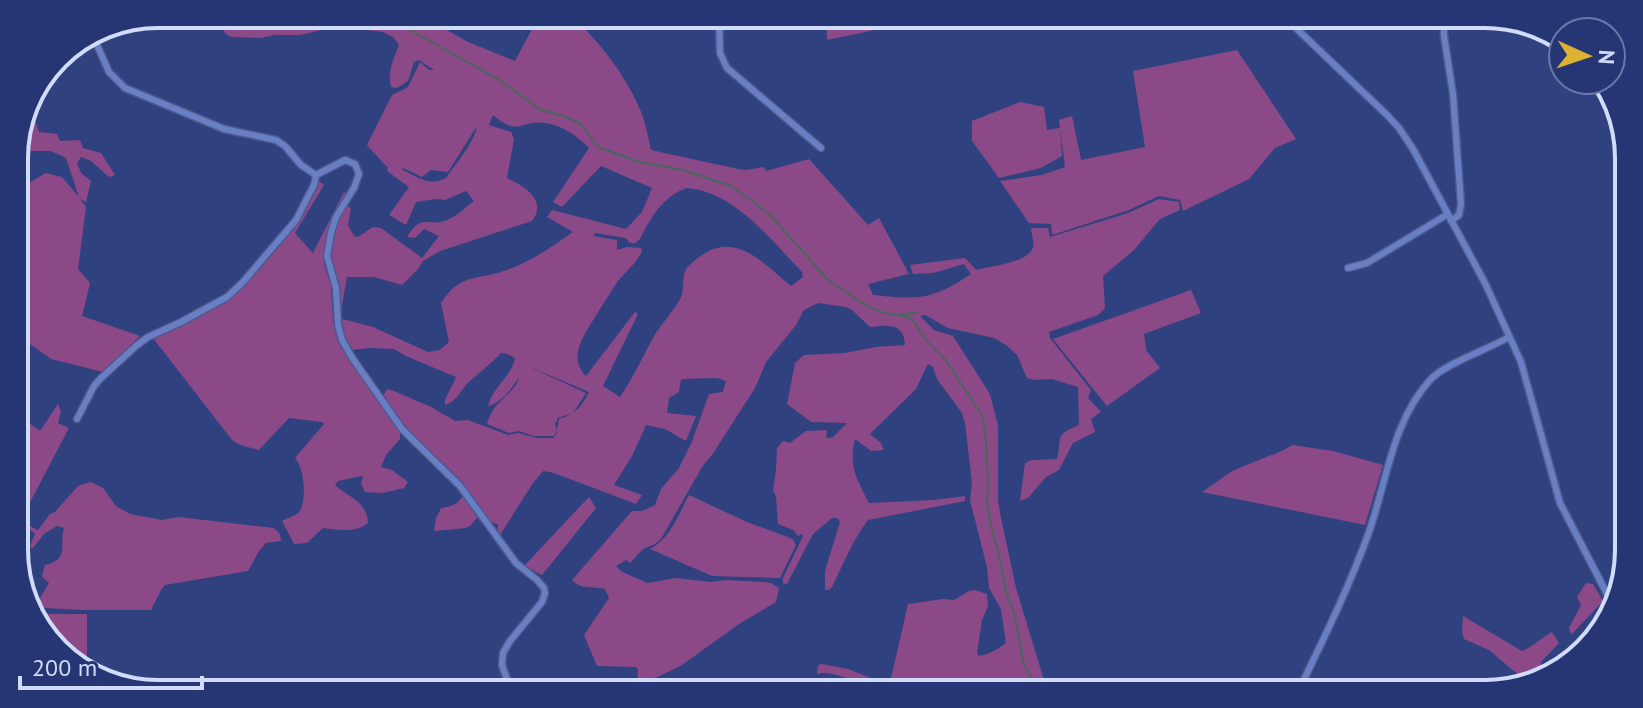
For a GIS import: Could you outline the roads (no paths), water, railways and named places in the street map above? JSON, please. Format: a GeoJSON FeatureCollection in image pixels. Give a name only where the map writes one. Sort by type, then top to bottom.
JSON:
{"type":"FeatureCollection","features":[{"type":"Feature","properties":{"kind":"street"},"geometry":{"type":"LineString","coordinates":[[719,28],[720,53],[727,68],[821,148]]}},
{"type":"Feature","properties":{"kind":"street"},"geometry":{"type":"LineString","coordinates":[[1296,28],[1399,128],[1413,149],[1485,283],[1521,362],[1560,503],[1607,594]]}},
{"type":"Feature","properties":{"kind":"street"},"geometry":{"type":"LineString","coordinates":[[1348,268],[1367,263],[1459,215],[1453,94],[1444,28]]}},
{"type":"Feature","properties":{"kind":"street"},"geometry":{"type":"LineString","coordinates":[[97,44],[109,72],[125,88],[224,129],[276,140],[316,175]]}},
{"type":"Feature","properties":{"kind":"street"},"geometry":{"type":"LineString","coordinates":[[316,175],[345,160],[355,164],[358,170],[354,188],[336,217],[328,249],[342,340],[402,429],[460,486],[516,563],[544,588],[542,602],[503,653],[501,659],[506,680]]}},
{"type":"Feature","properties":{"kind":"street"},"geometry":{"type":"LineString","coordinates":[[77,419],[94,386],[136,346],[227,297],[243,282],[296,220],[316,175]]}},
{"type":"Feature","properties":{"kind":"street"},"geometry":{"type":"LineString","coordinates":[[1304,680],[1362,551],[1393,449],[1416,399],[1442,370],[1509,337]]}},
{"type":"Feature","properties":{"kind":"waterway"},"geometry":{"type":"LineString","coordinates":[[407,28],[501,81],[541,110],[581,124],[598,147],[639,162],[683,170],[731,186],[772,217],[828,280],[867,306],[908,317],[915,323],[924,338],[945,359],[981,414],[986,443],[987,504],[991,527],[1006,592],[1014,612],[1024,665],[1033,680]]}},
{"type":"Feature","properties":{"kind":"waterway"},"geometry":{"type":"LineString","coordinates":[[902,314],[917,313]]}}]}
